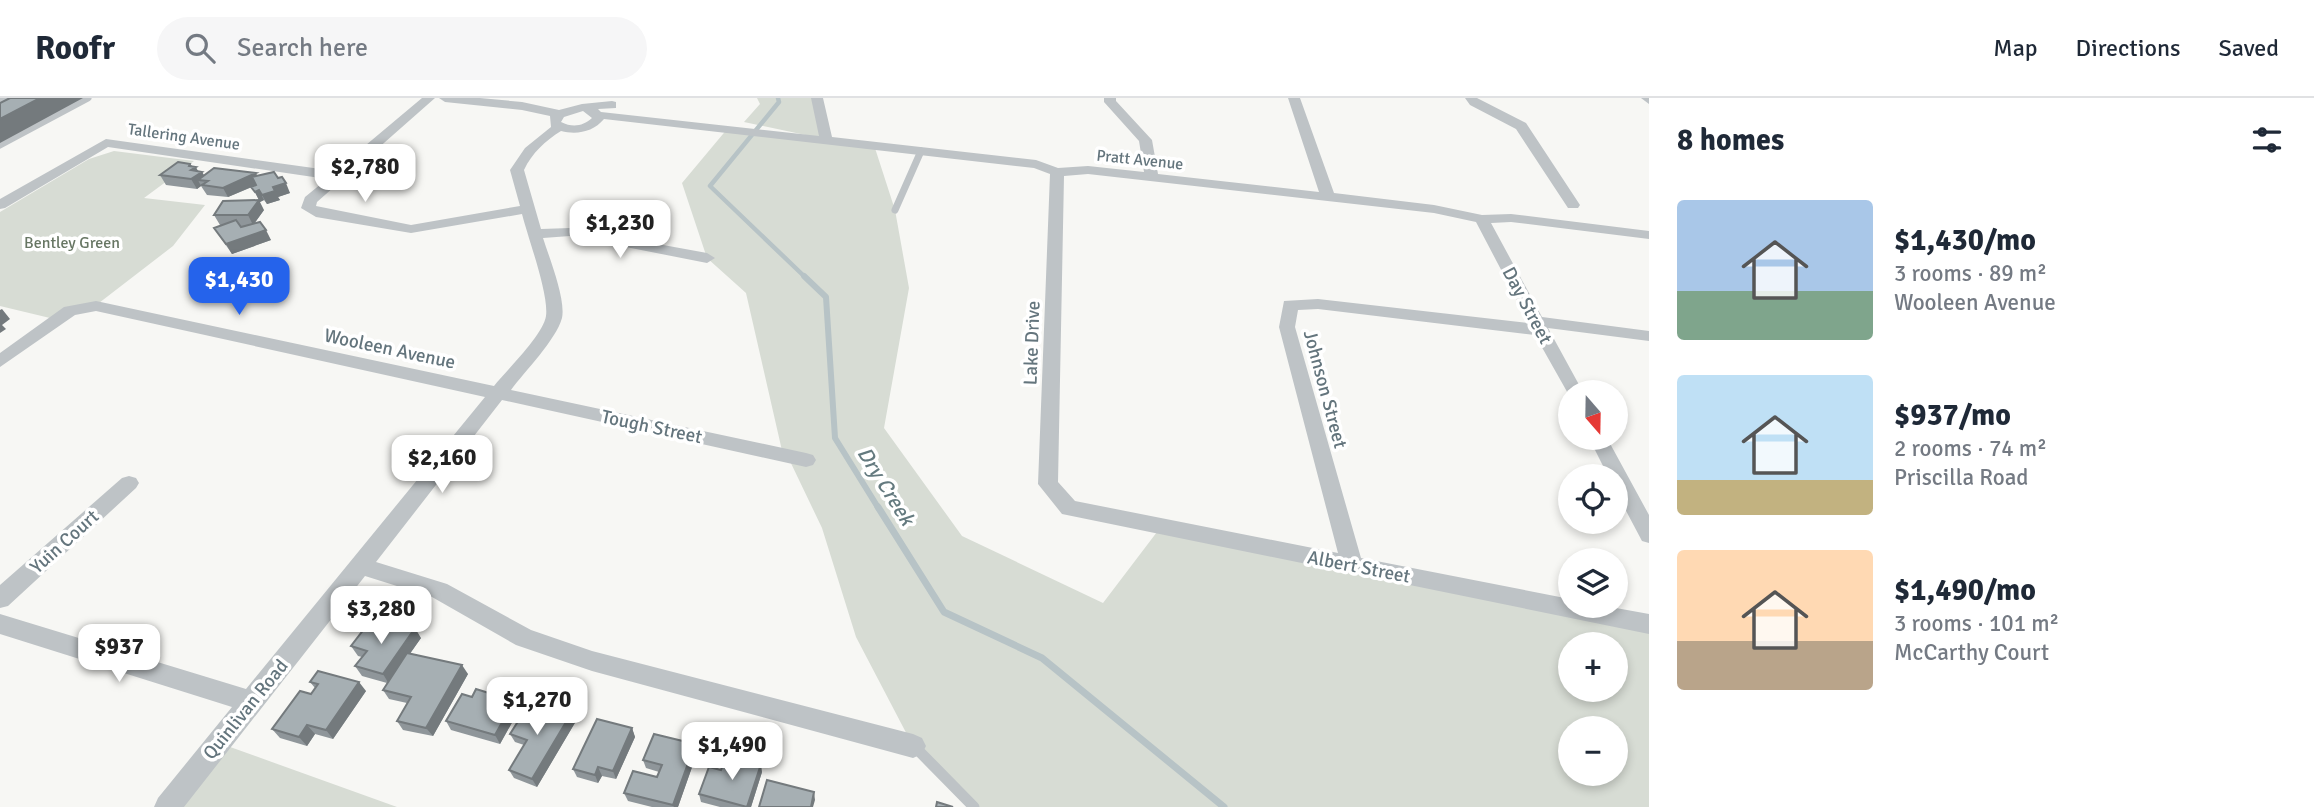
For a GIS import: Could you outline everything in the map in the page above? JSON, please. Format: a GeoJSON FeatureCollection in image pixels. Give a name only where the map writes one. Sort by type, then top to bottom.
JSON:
{"type":"FeatureCollection","features":[{"type":"Feature","properties":{"kind":"street"},"geometry":{"type":"LineString","coordinates":[[429,98],[310,200],[308,208],[316,213],[411,229],[434,228],[528,209]]}},
{"type":"Feature","properties":{"kind":"street"},"geometry":{"type":"LineString","coordinates":[[445,98],[522,106],[559,121],[585,128],[594,115],[572,109],[559,121]]}},
{"type":"Feature","properties":{"kind":"street"},"geometry":{"type":"LineString","coordinates":[[817,98],[826,140]]}},
{"type":"Feature","properties":{"kind":"street"},"geometry":{"type":"LineString","coordinates":[[1110,98],[1110,102],[1145,140],[1152,177]]}},
{"type":"Feature","properties":{"kind":"street"},"geometry":{"type":"LineString","coordinates":[[1294,98],[1328,197]]}},
{"type":"Feature","properties":{"kind":"street"},"geometry":{"type":"LineString","coordinates":[[1471,98],[1521,126],[1573,205]]}},
{"type":"Feature","properties":{"kind":"street"},"geometry":{"type":"LineString","coordinates":[[0,103],[9,102]]}},
{"type":"Feature","properties":{"kind":"street","name":"Pratt Avenue"},"geometry":{"type":"LineString","coordinates":[[725,122],[628,119],[594,115],[599,104],[725,122],[778,134],[1036,164],[1057,172],[1088,170],[1434,209],[1482,219],[1511,218],[1649,236]]}},
{"type":"Feature","properties":{"kind":"street","name":"Quinlivan Road"},"geometry":{"type":"LineString","coordinates":[[167,807],[547,332],[554,317],[553,301],[517,170],[523,157],[559,121]]}},
{"type":"Feature","properties":{"kind":"street","name":"Tallering Avenue"},"geometry":{"type":"LineString","coordinates":[[0,205],[106,143],[338,176]]}},
{"type":"Feature","properties":{"kind":"street","name":"Lake Drive"},"geometry":{"type":"LineString","coordinates":[[1057,172],[1048,484],[1069,508]]}},
{"type":"Feature","properties":{"kind":"street","name":"Day Street"},"geometry":{"type":"LineString","coordinates":[[1482,219],[1568,380]]}},
{"type":"Feature","properties":{"kind":"street"},"geometry":{"type":"LineString","coordinates":[[534,234],[570,232],[707,258]]}},
{"type":"Feature","properties":{"kind":"street","name":"Johnson Street"},"geometry":{"type":"LineString","coordinates":[[1352,565],[1287,327],[1290,305],[1318,304],[1538,325]]}},
{"type":"Feature","properties":{"kind":"street","name":"Wooleen Avenue"},"geometry":{"type":"LineString","coordinates":[[0,361],[71,311],[96,306],[498,392]]}},
{"type":"Feature","properties":{"kind":"street"},"geometry":{"type":"LineString","coordinates":[[1538,325],[1649,337]]}},
{"type":"Feature","properties":{"kind":"street","name":"Tough Street"},"geometry":{"type":"LineString","coordinates":[[498,392],[806,460]]}},
{"type":"Feature","properties":{"kind":"street"},"geometry":{"type":"LineString","coordinates":[[1604,450],[1649,535]]}},
{"type":"Feature","properties":{"kind":"street","name":"Yuin Court"},"geometry":{"type":"LineString","coordinates":[[0,599],[129,483]]}},
{"type":"Feature","properties":{"kind":"street","name":"Albert Street"},"geometry":{"type":"LineString","coordinates":[[1069,508],[1649,624]]}},
{"type":"Feature","properties":{"kind":"street"},"geometry":{"type":"LineString","coordinates":[[360,566],[439,590],[524,638],[580,657],[913,746]]}},
{"type":"Feature","properties":{"kind":"street"},"geometry":{"type":"LineString","coordinates":[[0,624],[251,702]]}},
{"type":"Feature","properties":{"kind":"lane"},"geometry":{"type":"LineString","coordinates":[[0,145],[88,98]]}},
{"type":"Feature","properties":{"kind":"lane"},"geometry":{"type":"LineString","coordinates":[[895,210],[921,151]]}},
{"type":"Feature","properties":{"kind":"lane"},"geometry":{"type":"LineString","coordinates":[[913,746],[974,807]]}},
{"type":"Feature","properties":{"kind":"green space"},"geometry":{"type":"Polygon","coordinates":[[[757,98],[817,98],[826,140],[874,145],[895,210],[909,288],[884,428],[962,536],[1103,603],[1160,528],[1558,606],[1558,618],[1618,618],[1649,624],[1649,807],[974,807],[913,746],[856,637],[822,528],[788,457],[783,455],[746,293],[707,258],[682,183],[728,128],[815,137],[744,122],[760,104],[757,98]]]}},
{"type":"Feature","properties":{"kind":"green space","name":"Bentley Green"},"geometry":{"type":"Polygon","coordinates":[[[114,151],[194,161],[144,198],[205,205],[173,246],[99,303],[50,318],[0,306],[0,212],[89,159],[114,151]]]}},
{"type":"Feature","properties":{"kind":"green space"},"geometry":{"type":"Polygon","coordinates":[[[219,743],[397,807],[171,807],[219,743]]]}},
{"type":"Feature","properties":{"kind":"building"},"geometry":{"type":"Polygon","coordinates":[[[10,98],[40,98],[0,119],[0,103],[10,98]]]}},
{"type":"Feature","properties":{"kind":"building"},"geometry":{"type":"Polygon","coordinates":[[[178,162],[190,164],[189,166],[196,167],[191,170],[202,172],[191,179],[160,175],[178,162]]]}},
{"type":"Feature","properties":{"kind":"building"},"geometry":{"type":"Polygon","coordinates":[[[214,168],[256,173],[223,188],[202,185],[208,181],[198,180],[214,168]]]}},
{"type":"Feature","properties":{"kind":"building"},"geometry":{"type":"Polygon","coordinates":[[[274,172],[286,183],[273,187],[275,191],[262,195],[259,190],[255,192],[251,187],[256,185],[252,177],[274,172]]]}},
{"type":"Feature","properties":{"kind":"building"},"geometry":{"type":"Polygon","coordinates":[[[259,200],[248,215],[214,215],[223,201],[259,200]]]}},
{"type":"Feature","properties":{"kind":"building"},"geometry":{"type":"Polygon","coordinates":[[[236,220],[241,227],[260,222],[266,230],[226,244],[214,228],[236,220]]]}},
{"type":"Feature","properties":{"kind":"building"},"geometry":{"type":"Polygon","coordinates":[[[396,623],[415,628],[383,674],[355,666],[367,651],[351,646],[368,624],[390,630],[396,623]]]}},
{"type":"Feature","properties":{"kind":"building"},"geometry":{"type":"Polygon","coordinates":[[[407,653],[462,665],[426,728],[397,721],[411,697],[383,690],[407,653]]]}},
{"type":"Feature","properties":{"kind":"building"},"geometry":{"type":"Polygon","coordinates":[[[318,671],[359,682],[326,730],[307,725],[299,737],[272,729],[300,691],[311,694],[318,684],[310,682],[318,671]]]}},
{"type":"Feature","properties":{"kind":"building"},"geometry":{"type":"Polygon","coordinates":[[[496,686],[519,692],[495,735],[446,721],[462,694],[472,697],[476,689],[492,694],[496,686]]]}},
{"type":"Feature","properties":{"kind":"building"},"geometry":{"type":"Polygon","coordinates":[[[546,703],[572,712],[532,779],[509,770],[527,740],[510,734],[526,709],[539,713],[546,703]]]}},
{"type":"Feature","properties":{"kind":"building"},"geometry":{"type":"Polygon","coordinates":[[[597,719],[632,728],[613,771],[598,767],[595,775],[573,769],[597,719]]]}},
{"type":"Feature","properties":{"kind":"building"},"geometry":{"type":"Polygon","coordinates":[[[654,734],[695,744],[673,805],[624,793],[633,771],[657,777],[662,765],[643,760],[654,734]]]}},
{"type":"Feature","properties":{"kind":"building"},"geometry":{"type":"Polygon","coordinates":[[[739,758],[761,764],[747,807],[699,794],[709,767],[721,770],[724,762],[737,765],[739,758]]]}},
{"type":"Feature","properties":{"kind":"building"},"geometry":{"type":"Polygon","coordinates":[[[767,780],[814,792],[811,807],[759,807],[767,780]]]}},
{"type":"Feature","properties":{"kind":"building"},"geometry":{"type":"Polygon","coordinates":[[[937,802],[953,807],[936,807],[937,802]]]}},
{"type":"Feature","properties":{"kind":"waterway","name":"Dry Creek"},"geometry":{"type":"LineString","coordinates":[[778,98],[779,102],[710,186],[806,278]]}},
{"type":"Feature","properties":{"kind":"waterway","name":"Dry Creek"},"geometry":{"type":"LineString","coordinates":[[804,276],[826,297],[835,438],[879,509]]}},
{"type":"Feature","properties":{"kind":"waterway","name":"Dry Creek"},"geometry":{"type":"LineString","coordinates":[[878,507],[944,612],[1042,658],[1224,807]]}}]}
